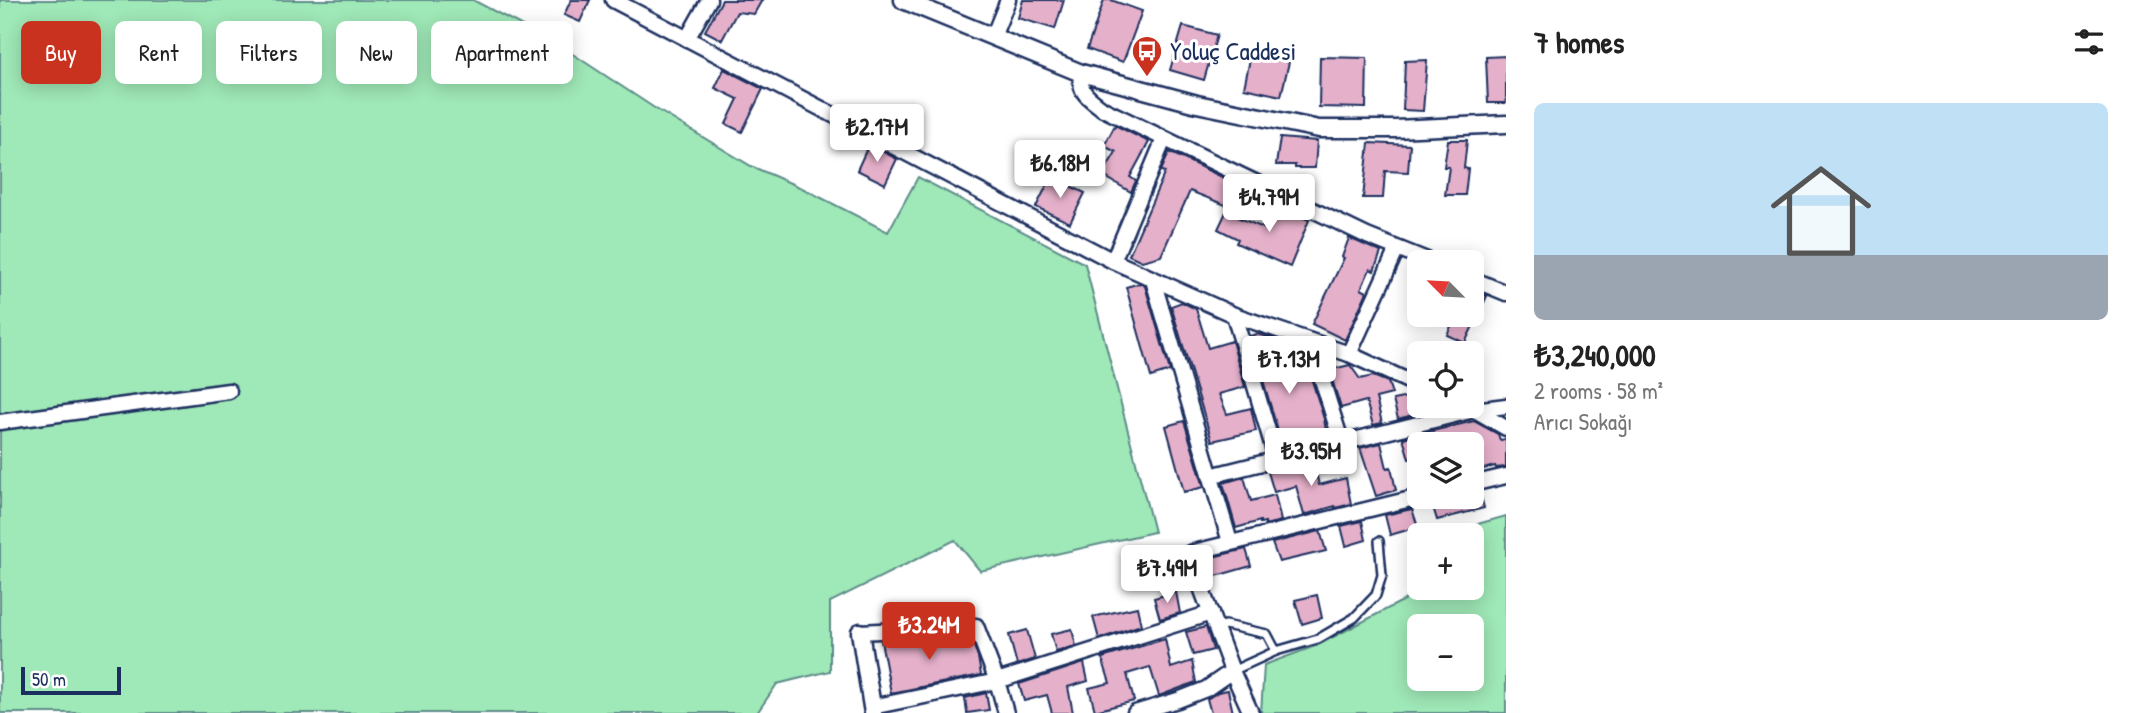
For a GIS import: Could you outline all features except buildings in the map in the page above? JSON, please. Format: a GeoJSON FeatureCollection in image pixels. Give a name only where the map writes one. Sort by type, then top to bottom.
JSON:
{"type":"FeatureCollection","features":[{"type":"Feature","properties":{"kind":"street"},"geometry":{"type":"LineString","coordinates":[[613,0],[1153,281],[1234,315],[1349,354],[1407,381]]}},
{"type":"Feature","properties":{"kind":"street"},"geometry":{"type":"LineString","coordinates":[[687,39],[709,0]]}},
{"type":"Feature","properties":{"kind":"street"},"geometry":{"type":"LineString","coordinates":[[903,0],[1081,73],[1197,104],[1319,129],[1395,130],[1506,124]]}},
{"type":"Feature","properties":{"kind":"street"},"geometry":{"type":"LineString","coordinates":[[993,37],[1008,0]]}},
{"type":"Feature","properties":{"kind":"street"},"geometry":{"type":"LineString","coordinates":[[1081,73],[1083,92],[1103,109],[1355,231],[1407,252]]}},
{"type":"Feature","properties":{"kind":"street"},"geometry":{"type":"LineString","coordinates":[[1113,261],[1164,139]]}},
{"type":"Feature","properties":{"kind":"street"},"geometry":{"type":"LineString","coordinates":[[1349,354],[1397,248]]}},
{"type":"Feature","properties":{"kind":"street"},"geometry":{"type":"LineString","coordinates":[[1153,281],[1230,542]]}},
{"type":"Feature","properties":{"kind":"street"},"geometry":{"type":"LineString","coordinates":[[1484,284],[1506,293]]}},
{"type":"Feature","properties":{"kind":"street"},"geometry":{"type":"LineString","coordinates":[[1234,315],[1277,461]]}},
{"type":"Feature","properties":{"kind":"street"},"geometry":{"type":"LineString","coordinates":[[1310,341],[1342,444]]}},
{"type":"Feature","properties":{"kind":"street"},"geometry":{"type":"LineString","coordinates":[[0,422],[229,391]]}},
{"type":"Feature","properties":{"kind":"street"},"geometry":{"type":"LineString","coordinates":[[1484,407],[1506,406]]}},
{"type":"Feature","properties":{"kind":"street"},"geometry":{"type":"LineString","coordinates":[[1484,416],[1506,428]]}},
{"type":"Feature","properties":{"kind":"street"},"geometry":{"type":"LineString","coordinates":[[1210,476],[1277,461],[1434,418]]}},
{"type":"Feature","properties":{"kind":"street"},"geometry":{"type":"LineString","coordinates":[[1484,481],[1506,476]]}},
{"type":"Feature","properties":{"kind":"street"},"geometry":{"type":"LineString","coordinates":[[1251,713],[1232,671],[1190,553],[1407,500]]}},
{"type":"Feature","properties":{"kind":"street"},"geometry":{"type":"LineString","coordinates":[[1006,713],[997,681],[976,626],[860,632],[872,710],[997,681],[1214,620]]}},
{"type":"Feature","properties":{"kind":"street"},"geometry":{"type":"LineString","coordinates":[[1135,713],[1206,689],[1232,671]]}},
{"type":"Feature","properties":{"kind":"lane"},"geometry":{"type":"LineString","coordinates":[[1232,671],[1276,651],[1318,639],[1354,618],[1376,595],[1382,575],[1379,541]]}},
{"type":"Feature","properties":{"kind":"lane"},"geometry":{"type":"LineString","coordinates":[[1214,620],[1267,634],[1276,651]]}},
{"type":"Feature","properties":{"kind":"green space"},"geometry":{"type":"Polygon","coordinates":[[[0,0],[473,0],[513,21],[431,21],[431,84],[573,84],[573,54],[656,109],[751,166],[804,189],[888,232],[918,177],[1085,264],[1154,532],[980,571],[955,540],[830,602],[830,671],[777,684],[757,713],[0,713],[0,0]]]}},
{"type":"Feature","properties":{"kind":"green space"},"geometry":{"type":"Polygon","coordinates":[[[1506,516],[1506,713],[1261,713],[1264,665],[1318,645],[1407,599],[1484,600],[1484,523],[1481,523],[1506,516]]]}},
{"type":"Feature","properties":{"kind":"place","name":"Yoluç Caddesi"},"geometry":{"type":"Point","coordinates":[1147,78]}}]}
